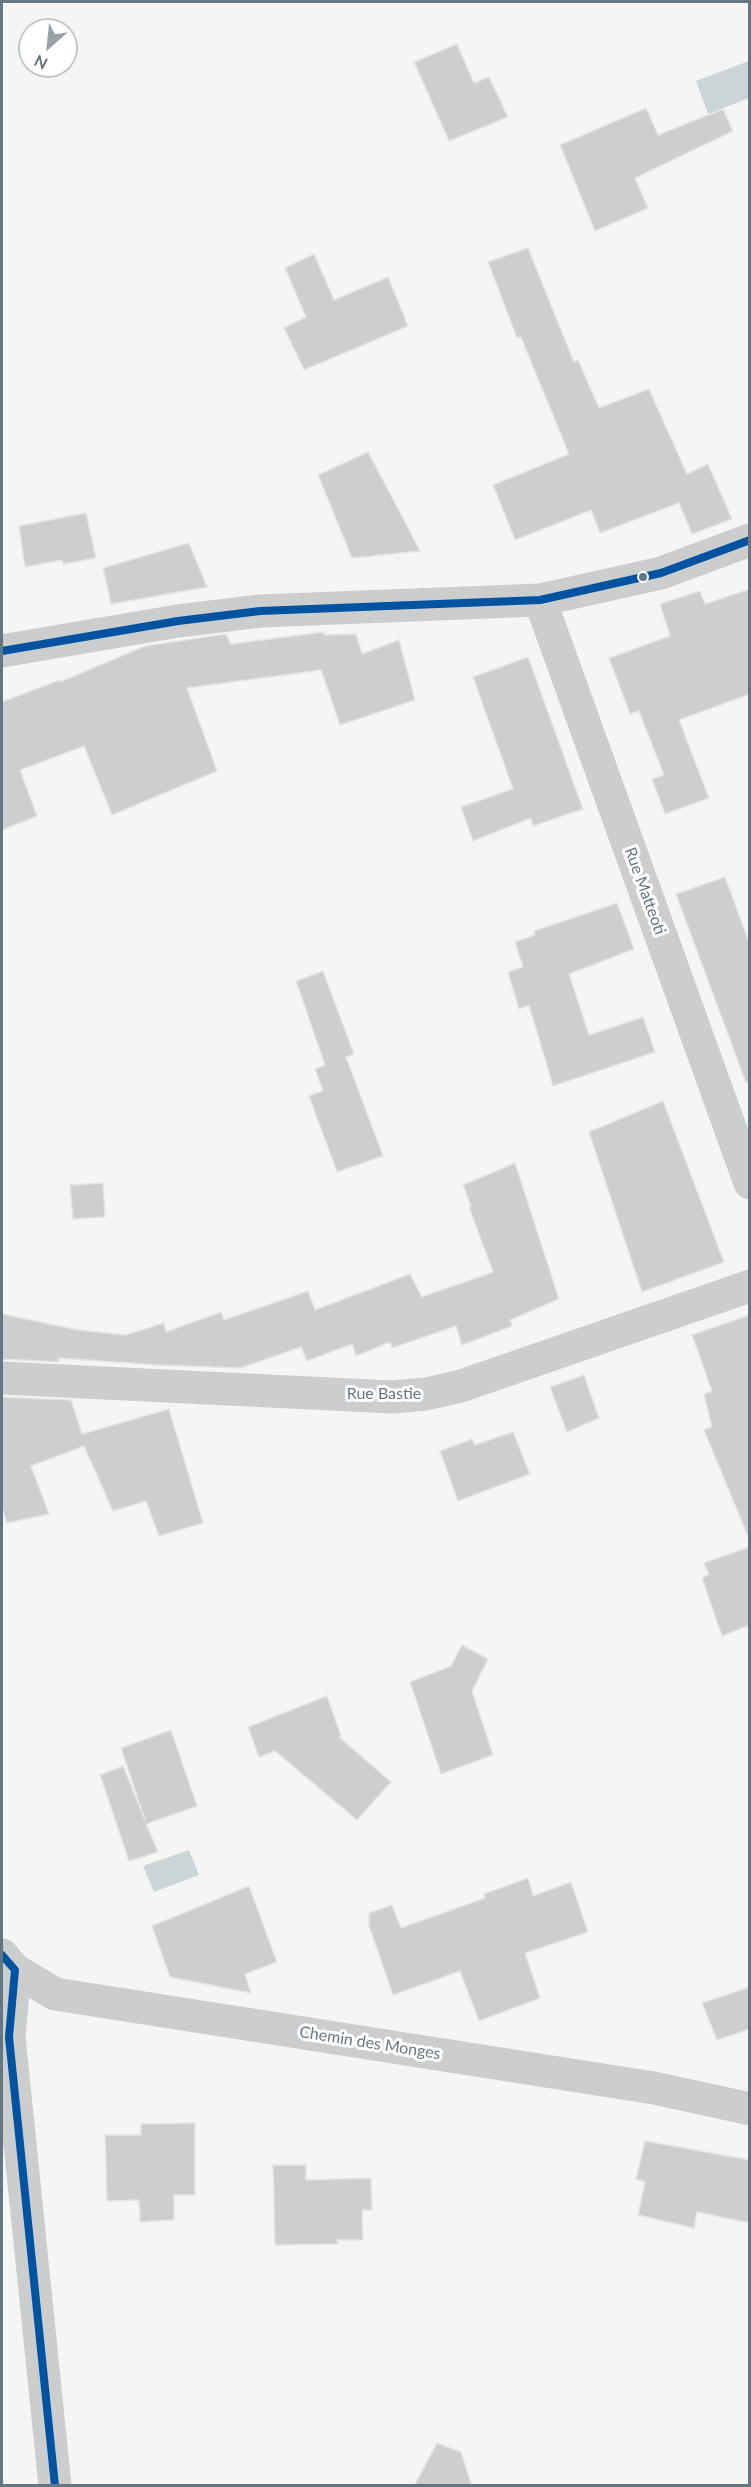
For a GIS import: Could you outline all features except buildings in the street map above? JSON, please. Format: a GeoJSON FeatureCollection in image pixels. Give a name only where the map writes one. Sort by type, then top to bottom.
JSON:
{"type":"FeatureCollection","features":[{"type":"Feature","properties":{"kind":"street"},"geometry":{"type":"LineString","coordinates":[[2,651],[178,621],[260,612],[540,600],[661,573],[750,540]]}},
{"type":"Feature","properties":{"kind":"street","name":"Rue Matteoti"},"geometry":{"type":"LineString","coordinates":[[540,600],[750,1183]]}},
{"type":"Feature","properties":{"kind":"street","name":"Rue Bastie"},"geometry":{"type":"LineString","coordinates":[[2,1378],[392,1397],[426,1394],[461,1386],[750,1286]]}},
{"type":"Feature","properties":{"kind":"street"},"geometry":{"type":"LineString","coordinates":[[8,1963],[9,2037],[55,2486]]}},
{"type":"Feature","properties":{"kind":"street","name":"Chemin des Monges"},"geometry":{"type":"LineString","coordinates":[[8,1963],[55,1994],[654,2088],[750,2109]]}},
{"type":"Feature","properties":{"kind":"shaded area"},"geometry":{"type":"Polygon","coordinates":[[[749,61],[749,98],[708,114],[696,81],[749,61]]]}},
{"type":"Feature","properties":{"kind":"shaded area"},"geometry":{"type":"Polygon","coordinates":[[[189,1850],[199,1875],[154,1892],[143,1866],[189,1850]]]}},
{"type":"Feature","properties":{"kind":"transit line"},"geometry":{"type":"LineString","coordinates":[[2,651],[178,621],[260,611],[540,600],[661,573],[750,540]]}},
{"type":"Feature","properties":{"kind":"transit line"},"geometry":{"type":"LineString","coordinates":[[2,1955],[15,1970],[9,2037],[55,2486]]}}]}
